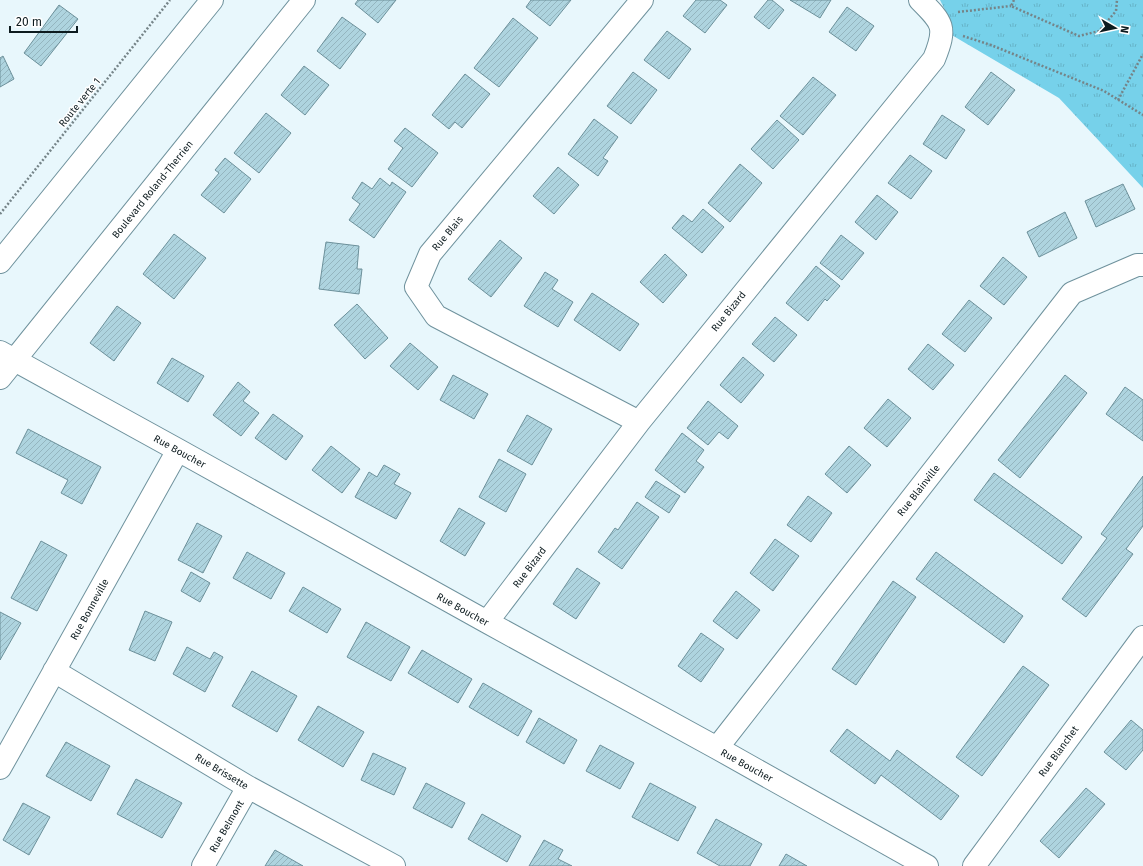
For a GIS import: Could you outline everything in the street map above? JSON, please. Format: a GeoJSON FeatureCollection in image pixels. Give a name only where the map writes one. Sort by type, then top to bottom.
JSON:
{"type":"FeatureCollection","features":[{"type":"Feature","properties":{"kind":"street"},"geometry":{"type":"LineString","coordinates":[[0,262],[212,0]]}},
{"type":"Feature","properties":{"kind":"street","name":"Boulevard Roland-Therrien"},"geometry":{"type":"LineString","coordinates":[[0,378],[7,357],[304,0]]}},
{"type":"Feature","properties":{"kind":"street","name":"Rue Blais"},"geometry":{"type":"LineString","coordinates":[[639,422],[436,316],[416,287],[430,254],[642,0]]}},
{"type":"Feature","properties":{"kind":"street","name":"Rue Bizard"},"geometry":{"type":"LineString","coordinates":[[487,622],[639,422],[934,58],[940,43],[932,14]]}},
{"type":"Feature","properties":{"kind":"street","name":"Rue Blainville"},"geometry":{"type":"LineString","coordinates":[[717,748],[1072,293],[1137,265],[1143,266]]}},
{"type":"Feature","properties":{"kind":"street","name":"Rue Boucher"},"geometry":{"type":"LineString","coordinates":[[7,357],[717,748],[927,866]]}},
{"type":"Feature","properties":{"kind":"street","name":"Rue Bonneville"},"geometry":{"type":"LineString","coordinates":[[0,768],[178,450]]}},
{"type":"Feature","properties":{"kind":"street","name":"Rue Blanchet"},"geometry":{"type":"LineString","coordinates":[[974,866],[1143,637]]}},
{"type":"Feature","properties":{"kind":"street","name":"Rue Brissette"},"geometry":{"type":"LineString","coordinates":[[54,671],[248,787],[394,866]]}},
{"type":"Feature","properties":{"kind":"street","name":"Rue Belmont"},"geometry":{"type":"LineString","coordinates":[[203,866],[248,787]]}},
{"type":"Feature","properties":{"kind":"path","name":"Route verte 1"},"geometry":{"type":"LineString","coordinates":[[0,214],[170,0]]}},
{"type":"Feature","properties":{"kind":"path"},"geometry":{"type":"LineString","coordinates":[[1011,6],[1014,0]]}},
{"type":"Feature","properties":{"kind":"path"},"geometry":{"type":"LineString","coordinates":[[932,14],[1011,6],[1079,36],[1099,31],[1116,11],[1117,0]]}},
{"type":"Feature","properties":{"kind":"path"},"geometry":{"type":"LineString","coordinates":[[932,14],[991,46],[1097,88],[1143,116]]}},
{"type":"Feature","properties":{"kind":"path"},"geometry":{"type":"LineString","coordinates":[[1118,100],[1143,54]]}},
{"type":"Feature","properties":{"kind":"green space"},"geometry":{"type":"Polygon","coordinates":[[[940,0],[1143,0],[1143,188],[1059,98],[950,34],[947,14],[940,0]]]}},
{"type":"Feature","properties":{"kind":"building"},"geometry":{"type":"Polygon","coordinates":[[[358,0],[396,0],[378,23],[355,4],[358,0]]]}},
{"type":"Feature","properties":{"kind":"building"},"geometry":{"type":"Polygon","coordinates":[[[531,0],[571,0],[550,26],[526,7],[531,0]]]}},
{"type":"Feature","properties":{"kind":"building"},"geometry":{"type":"Polygon","coordinates":[[[696,0],[720,0],[727,5],[705,33],[683,16],[696,0]]]}},
{"type":"Feature","properties":{"kind":"building"},"geometry":{"type":"Polygon","coordinates":[[[768,0],[772,0],[784,10],[769,29],[754,17],[768,0]]]}},
{"type":"Feature","properties":{"kind":"building"},"geometry":{"type":"Polygon","coordinates":[[[790,0],[831,0],[820,18],[790,0]]]}},
{"type":"Feature","properties":{"kind":"building"},"geometry":{"type":"Polygon","coordinates":[[[59,5],[78,19],[41,66],[24,53],[59,5]]]}},
{"type":"Feature","properties":{"kind":"building"},"geometry":{"type":"Polygon","coordinates":[[[847,7],[874,26],[856,51],[829,32],[847,7]]]}},
{"type":"Feature","properties":{"kind":"building"},"geometry":{"type":"Polygon","coordinates":[[[342,17],[366,34],[340,69],[317,51],[342,17]]]}},
{"type":"Feature","properties":{"kind":"building"},"geometry":{"type":"Polygon","coordinates":[[[513,18],[538,38],[499,87],[474,68],[513,18]]]}},
{"type":"Feature","properties":{"kind":"building"},"geometry":{"type":"Polygon","coordinates":[[[667,31],[691,49],[669,79],[644,60],[667,31]]]}},
{"type":"Feature","properties":{"kind":"building"},"geometry":{"type":"Polygon","coordinates":[[[3,56],[14,79],[0,87],[0,58],[3,56]]]}},
{"type":"Feature","properties":{"kind":"building"},"geometry":{"type":"Polygon","coordinates":[[[304,66],[329,85],[305,115],[281,95],[304,66]]]}},
{"type":"Feature","properties":{"kind":"building"},"geometry":{"type":"Polygon","coordinates":[[[633,72],[657,90],[631,124],[607,106],[633,72]]]}},
{"type":"Feature","properties":{"kind":"building"},"geometry":{"type":"Polygon","coordinates":[[[991,72],[1015,90],[988,125],[965,107],[991,72]]]}},
{"type":"Feature","properties":{"kind":"building"},"geometry":{"type":"Polygon","coordinates":[[[465,74],[490,94],[462,128],[455,122],[449,129],[432,115],[465,74]]]}},
{"type":"Feature","properties":{"kind":"building"},"geometry":{"type":"Polygon","coordinates":[[[813,77],[836,95],[803,135],[780,116],[813,77]]]}},
{"type":"Feature","properties":{"kind":"building"},"geometry":{"type":"Polygon","coordinates":[[[266,113],[291,133],[259,173],[234,153],[266,113]]]}},
{"type":"Feature","properties":{"kind":"building"},"geometry":{"type":"Polygon","coordinates":[[[942,115],[965,130],[946,159],[923,144],[942,115]]]}},
{"type":"Feature","properties":{"kind":"building"},"geometry":{"type":"Polygon","coordinates":[[[594,119],[618,137],[603,158],[608,161],[598,176],[568,154],[594,119]]]}},
{"type":"Feature","properties":{"kind":"building"},"geometry":{"type":"Polygon","coordinates":[[[777,120],[799,140],[773,169],[751,149],[777,120]]]}},
{"type":"Feature","properties":{"kind":"building"},"geometry":{"type":"Polygon","coordinates":[[[405,128],[438,153],[412,187],[388,169],[403,148],[394,141],[405,128]]]}},
{"type":"Feature","properties":{"kind":"building"},"geometry":{"type":"Polygon","coordinates":[[[910,155],[932,171],[911,199],[888,183],[910,155]]]}},
{"type":"Feature","properties":{"kind":"building"},"geometry":{"type":"Polygon","coordinates":[[[225,158],[251,179],[224,213],[201,195],[219,173],[215,170],[225,158]]]}},
{"type":"Feature","properties":{"kind":"building"},"geometry":{"type":"Polygon","coordinates":[[[740,164],[762,183],[730,222],[708,203],[740,164]]]}},
{"type":"Feature","properties":{"kind":"building"},"geometry":{"type":"Polygon","coordinates":[[[558,167],[579,185],[554,214],[533,196],[558,167]]]}},
{"type":"Feature","properties":{"kind":"building"},"geometry":{"type":"Polygon","coordinates":[[[380,178],[390,186],[392,182],[406,192],[374,238],[349,220],[360,204],[352,198],[362,182],[372,189],[380,178]]]}},
{"type":"Feature","properties":{"kind":"building"},"geometry":{"type":"Polygon","coordinates":[[[1123,184],[1135,209],[1096,227],[1085,201],[1123,184]]]}},
{"type":"Feature","properties":{"kind":"building"},"geometry":{"type":"Polygon","coordinates":[[[877,195],[898,212],[876,240],[855,222],[877,195]]]}},
{"type":"Feature","properties":{"kind":"building"},"geometry":{"type":"Polygon","coordinates":[[[703,209],[724,227],[702,253],[672,228],[683,215],[692,222],[703,209]]]}},
{"type":"Feature","properties":{"kind":"building"},"geometry":{"type":"Polygon","coordinates":[[[1065,212],[1077,238],[1039,257],[1027,232],[1065,212]]]}},
{"type":"Feature","properties":{"kind":"building"},"geometry":{"type":"Polygon","coordinates":[[[174,234],[206,258],[174,299],[143,274],[174,234]]]}},
{"type":"Feature","properties":{"kind":"building"},"geometry":{"type":"Polygon","coordinates":[[[841,235],[864,253],[842,280],[820,263],[841,235]]]}},
{"type":"Feature","properties":{"kind":"building"},"geometry":{"type":"Polygon","coordinates":[[[500,240],[522,258],[491,297],[468,279],[500,240]]]}},
{"type":"Feature","properties":{"kind":"building"},"geometry":{"type":"Polygon","coordinates":[[[326,242],[359,246],[357,269],[362,269],[359,294],[319,289],[326,242]]]}},
{"type":"Feature","properties":{"kind":"building"},"geometry":{"type":"Polygon","coordinates":[[[665,254],[687,275],[663,303],[640,282],[665,254]]]}},
{"type":"Feature","properties":{"kind":"building"},"geometry":{"type":"Polygon","coordinates":[[[1003,257],[1027,277],[1004,305],[980,286],[1003,257]]]}},
{"type":"Feature","properties":{"kind":"building"},"geometry":{"type":"Polygon","coordinates":[[[816,266],[840,286],[827,301],[825,299],[808,321],[786,303],[816,266]]]}},
{"type":"Feature","properties":{"kind":"building"},"geometry":{"type":"Polygon","coordinates":[[[545,272],[558,280],[552,289],[573,302],[558,327],[524,306],[545,272]]]}},
{"type":"Feature","properties":{"kind":"building"},"geometry":{"type":"Polygon","coordinates":[[[592,293],[639,324],[620,351],[574,320],[592,293]]]}},
{"type":"Feature","properties":{"kind":"building"},"geometry":{"type":"Polygon","coordinates":[[[969,300],[992,318],[965,352],[942,334],[969,300]]]}},
{"type":"Feature","properties":{"kind":"building"},"geometry":{"type":"Polygon","coordinates":[[[357,304],[388,338],[365,359],[334,325],[357,304]]]}},
{"type":"Feature","properties":{"kind":"building"},"geometry":{"type":"Polygon","coordinates":[[[117,306],[141,323],[114,361],[90,343],[117,306]]]}},
{"type":"Feature","properties":{"kind":"building"},"geometry":{"type":"Polygon","coordinates":[[[775,317],[797,335],[774,362],[752,344],[775,317]]]}},
{"type":"Feature","properties":{"kind":"building"},"geometry":{"type":"Polygon","coordinates":[[[410,343],[438,367],[418,390],[390,366],[410,343]]]}},
{"type":"Feature","properties":{"kind":"building"},"geometry":{"type":"Polygon","coordinates":[[[928,344],[954,365],[933,390],[908,369],[928,344]]]}},
{"type":"Feature","properties":{"kind":"building"},"geometry":{"type":"Polygon","coordinates":[[[743,357],[764,375],[741,403],[720,385],[743,357]]]}},
{"type":"Feature","properties":{"kind":"building"},"geometry":{"type":"Polygon","coordinates":[[[172,358],[204,376],[188,402],[157,383],[172,358]]]}},
{"type":"Feature","properties":{"kind":"building"},"geometry":{"type":"Polygon","coordinates":[[[453,375],[488,394],[474,419],[440,400],[453,375]]]}},
{"type":"Feature","properties":{"kind":"building"},"geometry":{"type":"Polygon","coordinates":[[[1065,375],[1087,393],[1020,478],[998,460],[1065,375]]]}},
{"type":"Feature","properties":{"kind":"building"},"geometry":{"type":"Polygon","coordinates":[[[238,382],[250,392],[243,401],[259,413],[241,436],[213,415],[238,382]]]}},
{"type":"Feature","properties":{"kind":"building"},"geometry":{"type":"Polygon","coordinates":[[[1125,387],[1143,400],[1143,441],[1106,414],[1125,387]]]}},
{"type":"Feature","properties":{"kind":"building"},"geometry":{"type":"Polygon","coordinates":[[[888,399],[911,418],[887,447],[864,428],[888,399]]]}},
{"type":"Feature","properties":{"kind":"building"},"geometry":{"type":"Polygon","coordinates":[[[708,401],[738,426],[728,439],[719,432],[708,445],[687,428],[708,401]]]}},
{"type":"Feature","properties":{"kind":"building"},"geometry":{"type":"Polygon","coordinates":[[[273,414],[303,436],[286,460],[255,438],[273,414]]]}},
{"type":"Feature","properties":{"kind":"building"},"geometry":{"type":"Polygon","coordinates":[[[527,415],[552,429],[532,465],[507,451],[527,415]]]}},
{"type":"Feature","properties":{"kind":"building"},"geometry":{"type":"Polygon","coordinates":[[[28,429],[101,467],[82,504],[61,493],[68,480],[16,453],[28,429]]]}},
{"type":"Feature","properties":{"kind":"building"},"geometry":{"type":"Polygon","coordinates":[[[682,433],[704,450],[696,461],[704,467],[685,493],[655,470],[682,433]]]}},
{"type":"Feature","properties":{"kind":"building"},"geometry":{"type":"Polygon","coordinates":[[[331,446],[360,469],[342,493],[312,470],[331,446]]]}},
{"type":"Feature","properties":{"kind":"building"},"geometry":{"type":"Polygon","coordinates":[[[849,446],[871,465],[847,493],[825,474],[849,446]]]}},
{"type":"Feature","properties":{"kind":"building"},"geometry":{"type":"Polygon","coordinates":[[[499,459],[526,474],[506,512],[479,497],[499,459]]]}},
{"type":"Feature","properties":{"kind":"building"},"geometry":{"type":"Polygon","coordinates":[[[384,465],[400,474],[394,484],[411,493],[396,519],[355,497],[369,472],[377,477],[384,465]]]}},
{"type":"Feature","properties":{"kind":"building"},"geometry":{"type":"Polygon","coordinates":[[[994,473],[1082,537],[1062,564],[974,500],[994,473]]]}},
{"type":"Feature","properties":{"kind":"building"},"geometry":{"type":"Polygon","coordinates":[[[1143,476],[1143,526],[1126,549],[1133,554],[1086,617],[1062,599],[1107,538],[1101,534],[1143,476]]]}},
{"type":"Feature","properties":{"kind":"building"},"geometry":{"type":"Polygon","coordinates":[[[656,481],[680,496],[669,513],[645,497],[656,481]]]}},
{"type":"Feature","properties":{"kind":"building"},"geometry":{"type":"Polygon","coordinates":[[[808,496],[832,513],[811,542],[787,525],[808,496]]]}},
{"type":"Feature","properties":{"kind":"building"},"geometry":{"type":"Polygon","coordinates":[[[637,502],[659,517],[622,569],[598,552],[615,528],[618,530],[637,502]]]}},
{"type":"Feature","properties":{"kind":"building"},"geometry":{"type":"Polygon","coordinates":[[[459,508],[485,523],[465,556],[440,541],[459,508]]]}},
{"type":"Feature","properties":{"kind":"building"},"geometry":{"type":"Polygon","coordinates":[[[197,523],[222,536],[203,573],[178,560],[197,523]]]}},
{"type":"Feature","properties":{"kind":"building"},"geometry":{"type":"Polygon","coordinates":[[[775,539],[799,556],[773,591],[750,573],[775,539]]]}},
{"type":"Feature","properties":{"kind":"building"},"geometry":{"type":"Polygon","coordinates":[[[41,541],[67,555],[37,611],[11,598],[41,541]]]}},
{"type":"Feature","properties":{"kind":"building"},"geometry":{"type":"Polygon","coordinates":[[[247,552],[285,573],[271,599],[233,578],[247,552]]]}},
{"type":"Feature","properties":{"kind":"building"},"geometry":{"type":"Polygon","coordinates":[[[936,552],[1023,616],[1004,643],[916,579],[936,552]]]}},
{"type":"Feature","properties":{"kind":"building"},"geometry":{"type":"Polygon","coordinates":[[[577,568],[600,583],[576,619],[553,604],[577,568]]]}},
{"type":"Feature","properties":{"kind":"building"},"geometry":{"type":"Polygon","coordinates":[[[191,572],[210,583],[200,602],[181,591],[191,572]]]}},
{"type":"Feature","properties":{"kind":"building"},"geometry":{"type":"Polygon","coordinates":[[[893,581],[916,597],[856,685],[832,669],[893,581]]]}},
{"type":"Feature","properties":{"kind":"building"},"geometry":{"type":"Polygon","coordinates":[[[303,587],[341,609],[327,633],[289,611],[303,587]]]}},
{"type":"Feature","properties":{"kind":"building"},"geometry":{"type":"Polygon","coordinates":[[[736,591],[760,610],[737,639],[713,621],[736,591]]]}},
{"type":"Feature","properties":{"kind":"building"},"geometry":{"type":"Polygon","coordinates":[[[145,611],[172,622],[155,661],[129,650],[145,611]]]}},
{"type":"Feature","properties":{"kind":"building"},"geometry":{"type":"Polygon","coordinates":[[[0,612],[21,623],[0,660],[0,612]]]}},
{"type":"Feature","properties":{"kind":"building"},"geometry":{"type":"Polygon","coordinates":[[[366,622],[410,647],[391,681],[347,657],[366,622]]]}},
{"type":"Feature","properties":{"kind":"building"},"geometry":{"type":"Polygon","coordinates":[[[701,633],[724,649],[701,682],[678,666],[701,633]]]}},
{"type":"Feature","properties":{"kind":"building"},"geometry":{"type":"Polygon","coordinates":[[[187,647],[210,659],[214,652],[223,657],[205,692],[173,674],[187,647]]]}},
{"type":"Feature","properties":{"kind":"building"},"geometry":{"type":"Polygon","coordinates":[[[422,650],[472,679],[458,703],[408,673],[422,650]]]}},
{"type":"Feature","properties":{"kind":"building"},"geometry":{"type":"Polygon","coordinates":[[[1023,666],[1049,685],[982,776],[956,757],[1023,666]]]}},
{"type":"Feature","properties":{"kind":"building"},"geometry":{"type":"Polygon","coordinates":[[[252,671],[297,696],[277,732],[232,706],[252,671]]]}},
{"type":"Feature","properties":{"kind":"building"},"geometry":{"type":"Polygon","coordinates":[[[483,683],[532,711],[518,736],[469,707],[483,683]]]}},
{"type":"Feature","properties":{"kind":"building"},"geometry":{"type":"Polygon","coordinates":[[[318,706],[364,732],[343,767],[298,740],[318,706]]]}},
{"type":"Feature","properties":{"kind":"building"},"geometry":{"type":"Polygon","coordinates":[[[539,718],[577,740],[564,764],[526,742],[539,718]]]}},
{"type":"Feature","properties":{"kind":"building"},"geometry":{"type":"Polygon","coordinates":[[[1131,720],[1143,730],[1143,750],[1126,770],[1104,752],[1131,720]]]}},
{"type":"Feature","properties":{"kind":"building"},"geometry":{"type":"Polygon","coordinates":[[[847,729],[890,761],[897,750],[959,796],[941,820],[881,775],[875,784],[830,751],[847,729]]]}},
{"type":"Feature","properties":{"kind":"building"},"geometry":{"type":"Polygon","coordinates":[[[66,742],[110,766],[91,801],[46,776],[66,742]]]}},
{"type":"Feature","properties":{"kind":"building"},"geometry":{"type":"Polygon","coordinates":[[[600,745],[634,763],[620,789],[586,771],[600,745]]]}},
{"type":"Feature","properties":{"kind":"building"},"geometry":{"type":"Polygon","coordinates":[[[373,753],[406,768],[394,795],[361,780],[373,753]]]}},
{"type":"Feature","properties":{"kind":"building"},"geometry":{"type":"Polygon","coordinates":[[[136,779],[182,803],[162,838],[117,814],[136,779]]]}},
{"type":"Feature","properties":{"kind":"building"},"geometry":{"type":"Polygon","coordinates":[[[426,783],[465,803],[452,828],[413,808],[426,783]]]}},
{"type":"Feature","properties":{"kind":"building"},"geometry":{"type":"Polygon","coordinates":[[[650,783],[696,807],[678,841],[632,817],[650,783]]]}},
{"type":"Feature","properties":{"kind":"building"},"geometry":{"type":"Polygon","coordinates":[[[1086,788],[1105,804],[1059,858],[1040,841],[1086,788]]]}},
{"type":"Feature","properties":{"kind":"building"},"geometry":{"type":"Polygon","coordinates":[[[23,803],[50,817],[29,855],[3,840],[23,803]]]}},
{"type":"Feature","properties":{"kind":"building"},"geometry":{"type":"Polygon","coordinates":[[[482,814],[521,836],[507,862],[468,839],[482,814]]]}},
{"type":"Feature","properties":{"kind":"building"},"geometry":{"type":"Polygon","coordinates":[[[716,819],[762,844],[750,866],[720,866],[697,853],[716,819]]]}},
{"type":"Feature","properties":{"kind":"building"},"geometry":{"type":"Polygon","coordinates":[[[544,840],[563,850],[558,859],[572,866],[529,866],[544,840]]]}},
{"type":"Feature","properties":{"kind":"building"},"geometry":{"type":"Polygon","coordinates":[[[275,850],[303,866],[265,866],[275,850]]]}},
{"type":"Feature","properties":{"kind":"building"},"geometry":{"type":"Polygon","coordinates":[[[786,854],[807,866],[779,866],[786,854]]]}}]}
